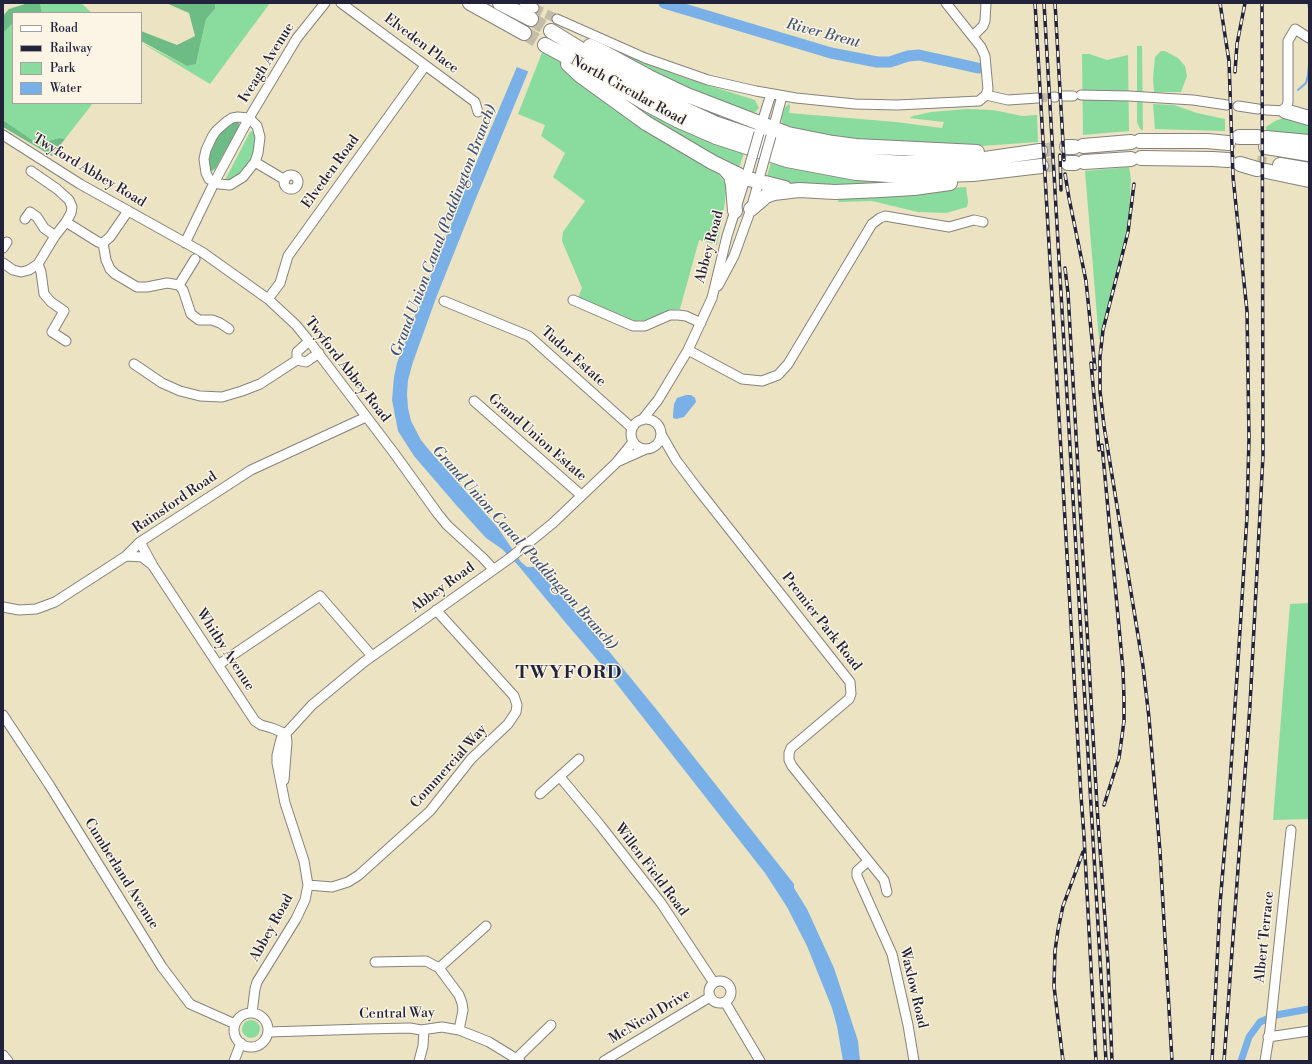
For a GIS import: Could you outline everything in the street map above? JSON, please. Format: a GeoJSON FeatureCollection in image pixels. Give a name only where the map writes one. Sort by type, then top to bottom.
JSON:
{"type":"FeatureCollection","features":[{"type":"Feature","properties":{"kind":"highway"},"geometry":{"type":"LineString","coordinates":[[470,3],[524,33]]}},
{"type":"Feature","properties":{"kind":"highway"},"geometry":{"type":"LineString","coordinates":[[500,3],[532,14]]}},
{"type":"Feature","properties":{"kind":"highway"},"geometry":{"type":"LineString","coordinates":[[554,28],[649,77],[766,131]]}},
{"type":"Feature","properties":{"kind":"highway","name":"North Circular Road"},"geometry":{"type":"LineString","coordinates":[[554,28],[635,83],[665,100],[717,124],[776,144],[844,158],[903,163],[971,161],[1040,151],[969,152],[883,146],[856,146],[766,131]]}},
{"type":"Feature","properties":{"kind":"highway","name":"North Circular Road"},"geometry":{"type":"LineString","coordinates":[[725,169],[646,123],[581,76],[545,45],[677,120],[730,143],[787,160],[856,173],[904,176],[973,174],[1041,166],[973,179],[914,188],[835,192],[799,190]]}},
{"type":"Feature","properties":{"kind":"highway"},"geometry":{"type":"LineString","coordinates":[[1285,111],[1309,118]]}},
{"type":"Feature","properties":{"kind":"highway"},"geometry":{"type":"LineString","coordinates":[[1075,147],[1157,140],[1309,142]]}},
{"type":"Feature","properties":{"kind":"highway"},"geometry":{"type":"LineString","coordinates":[[1262,142],[1309,154]]}},
{"type":"Feature","properties":{"kind":"highway"},"geometry":{"type":"LineString","coordinates":[[1076,163],[1136,159],[1213,159],[1262,167],[1309,180]]}},
{"type":"Feature","properties":{"kind":"highway"},"geometry":{"type":"LineString","coordinates":[[1262,167],[1309,170]]}},
{"type":"Feature","properties":{"kind":"highway"},"geometry":{"type":"LineString","coordinates":[[725,169],[799,190]]}},
{"type":"Feature","properties":{"kind":"highway"},"geometry":{"type":"LineString","coordinates":[[725,169],[730,176],[733,185],[734,211]]}},
{"type":"Feature","properties":{"kind":"highway"},"geometry":{"type":"LineString","coordinates":[[751,209],[771,193],[799,190]]}},
{"type":"Feature","properties":{"kind":"street","name":"Iveagh Avenue"},"geometry":{"type":"LineString","coordinates":[[185,242],[214,183],[249,118],[297,38],[325,3]]}},
{"type":"Feature","properties":{"kind":"street","name":"Elveden Place"},"geometry":{"type":"LineString","coordinates":[[341,3],[475,102],[478,112]]}},
{"type":"Feature","properties":{"kind":"street"},"geometry":{"type":"LineString","coordinates":[[524,3],[532,14]]}},
{"type":"Feature","properties":{"kind":"street"},"geometry":{"type":"LineString","coordinates":[[554,28],[708,80],[782,96],[855,104],[897,105],[979,101],[986,95],[989,83],[985,56],[981,47],[973,36],[946,3]]}},
{"type":"Feature","properties":{"kind":"street"},"geometry":{"type":"LineString","coordinates":[[973,36],[983,26],[985,20],[986,3]]}},
{"type":"Feature","properties":{"kind":"street"},"geometry":{"type":"LineString","coordinates":[[1238,106],[1285,111],[1288,102],[1288,41],[1295,29],[1309,38]]}},
{"type":"Feature","properties":{"kind":"street","name":"Elveden Road"},"geometry":{"type":"LineString","coordinates":[[268,299],[280,282],[288,256],[425,66]]}},
{"type":"Feature","properties":{"kind":"street","name":"Abbey Road"},"geometry":{"type":"LineString","coordinates":[[712,298],[734,211],[753,176],[766,131],[771,94]]}},
{"type":"Feature","properties":{"kind":"street"},"geometry":{"type":"LineString","coordinates":[[986,95],[1002,100],[1038,98]]}},
{"type":"Feature","properties":{"kind":"street","name":"Abbey Road"},"geometry":{"type":"LineString","coordinates":[[642,420],[658,400],[688,350],[712,298],[734,256],[751,209],[753,176],[766,131],[782,96]]}},
{"type":"Feature","properties":{"kind":"street"},"geometry":{"type":"LineString","coordinates":[[1057,97],[1129,96],[1193,100],[1227,105]]}},
{"type":"Feature","properties":{"kind":"street","name":"Iveagh Avenue"},"geometry":{"type":"LineString","coordinates":[[244,117],[249,118],[257,126],[260,137],[259,149],[255,162],[243,177],[230,185],[214,183],[209,179],[204,166],[206,150],[212,137],[221,126],[232,118],[244,117]]}},
{"type":"Feature","properties":{"kind":"street","name":"Twyford Abbey Road"},"geometry":{"type":"LineString","coordinates":[[4,139],[128,212],[202,252],[268,299],[296,325],[319,353],[438,514],[493,569]]}},
{"type":"Feature","properties":{"kind":"street"},"geometry":{"type":"LineString","coordinates":[[255,162],[285,180]]}},
{"type":"Feature","properties":{"kind":"street"},"geometry":{"type":"LineString","coordinates":[[3,263],[13,270],[21,272],[29,270],[38,264],[71,213],[72,206],[69,200],[57,189],[31,171]]}},
{"type":"Feature","properties":{"kind":"street"},"geometry":{"type":"LineString","coordinates":[[25,218],[30,212],[37,217],[44,228],[55,236]]}},
{"type":"Feature","properties":{"kind":"street"},"geometry":{"type":"LineString","coordinates":[[103,243],[110,237],[128,212]]}},
{"type":"Feature","properties":{"kind":"street"},"geometry":{"type":"LineString","coordinates":[[688,350],[742,379],[762,381],[778,375],[788,364],[872,224],[880,218],[885,216],[949,227],[974,220],[983,222]]}},
{"type":"Feature","properties":{"kind":"street"},"geometry":{"type":"LineString","coordinates":[[66,222],[98,242],[103,243]]}},
{"type":"Feature","properties":{"kind":"street"},"geometry":{"type":"LineString","coordinates":[[103,243],[106,260],[110,269],[119,276],[137,287],[147,287],[167,283],[179,285],[183,290],[192,314],[199,320],[212,320],[229,329]]}},
{"type":"Feature","properties":{"kind":"street"},"geometry":{"type":"LineString","coordinates":[[179,285],[195,259]]}},
{"type":"Feature","properties":{"kind":"street"},"geometry":{"type":"LineString","coordinates":[[38,264],[41,272],[44,294],[51,302],[67,307],[52,332],[66,341]]}},
{"type":"Feature","properties":{"kind":"street"},"geometry":{"type":"LineString","coordinates":[[573,300],[633,326],[645,326],[670,315],[678,314],[701,323]]}},
{"type":"Feature","properties":{"kind":"street","name":"Tudor Estate"},"geometry":{"type":"LineString","coordinates":[[444,301],[528,336],[632,428]]}},
{"type":"Feature","properties":{"kind":"street"},"geometry":{"type":"LineString","coordinates":[[297,360],[297,352],[309,341]]}},
{"type":"Feature","properties":{"kind":"street"},"geometry":{"type":"LineString","coordinates":[[134,364],[162,383],[180,391],[200,396],[222,397],[242,392],[260,384],[297,360],[306,362],[319,353]]}},
{"type":"Feature","properties":{"kind":"street"},"geometry":{"type":"LineString","coordinates":[[658,400],[659,429],[658,442],[648,449],[637,446],[633,442],[631,433],[635,423],[642,420],[650,420],[659,429]]}},
{"type":"Feature","properties":{"kind":"street","name":"Grand Union Estate"},"geometry":{"type":"LineString","coordinates":[[474,401],[581,495]]}},
{"type":"Feature","properties":{"kind":"street","name":"Rainsford Road"},"geometry":{"type":"LineString","coordinates":[[3,607],[19,610],[36,609],[55,602],[126,556],[140,542],[251,470],[366,417]]}},
{"type":"Feature","properties":{"kind":"street","name":"Premier Park Road"},"geometry":{"type":"LineString","coordinates":[[659,429],[676,460],[707,502],[850,682],[851,694],[849,699],[791,748],[789,760],[792,766],[884,880],[887,892]]}},
{"type":"Feature","properties":{"kind":"street","name":"Abbey Road"},"geometry":{"type":"LineString","coordinates":[[252,1013],[257,982],[296,919],[305,900],[308,885],[306,867],[290,819],[277,764],[277,754],[281,739],[312,705],[372,656],[503,563],[553,523],[616,463],[633,442]]}},
{"type":"Feature","properties":{"kind":"street","name":"Abbey Road"},"geometry":{"type":"LineString","coordinates":[[616,463],[648,449]]}},
{"type":"Feature","properties":{"kind":"street","name":"Premier Park Road"},"geometry":{"type":"LineString","coordinates":[[648,449],[662,450],[676,460]]}},
{"type":"Feature","properties":{"kind":"street","name":"Whitby Avenue"},"geometry":{"type":"LineString","coordinates":[[140,542],[153,566],[255,721],[261,725],[286,734]]}},
{"type":"Feature","properties":{"kind":"street","name":"Whitby Avenue"},"geometry":{"type":"LineString","coordinates":[[126,556],[142,557],[153,566]]}},
{"type":"Feature","properties":{"kind":"street"},"geometry":{"type":"LineString","coordinates":[[218,665],[320,596],[372,656]]}},
{"type":"Feature","properties":{"kind":"street","name":"Commercial Way"},"geometry":{"type":"LineString","coordinates":[[308,885],[332,887],[348,882],[359,874],[430,811],[471,759],[508,724],[516,712],[514,696],[436,610]]}},
{"type":"Feature","properties":{"kind":"street","name":"Cumberland Avenue"},"geometry":{"type":"LineString","coordinates":[[3,715],[50,786],[167,973],[190,1004],[235,1024]]}},
{"type":"Feature","properties":{"kind":"street"},"geometry":{"type":"LineString","coordinates":[[540,794],[580,759]]}},
{"type":"Feature","properties":{"kind":"street","name":"Willen Field Road"},"geometry":{"type":"LineString","coordinates":[[560,777],[661,904],[714,983]]}},
{"type":"Feature","properties":{"kind":"street","name":"Albert Terrace"},"geometry":{"type":"LineString","coordinates":[[1265,1061],[1291,830]]}},
{"type":"Feature","properties":{"kind":"street","name":"Waxlow Road"},"geometry":{"type":"LineString","coordinates":[[868,861],[857,871],[857,876],[892,954],[908,1025],[914,1061]]}},
{"type":"Feature","properties":{"kind":"street"},"geometry":{"type":"LineString","coordinates":[[439,968],[486,926]]}},
{"type":"Feature","properties":{"kind":"street"},"geometry":{"type":"LineString","coordinates":[[374,962],[426,961],[439,968],[459,995],[462,1003],[463,1010],[459,1030]]}},
{"type":"Feature","properties":{"kind":"street"},"geometry":{"type":"LineString","coordinates":[[717,981],[724,982],[730,986],[731,994],[725,1002],[715,1002],[710,997],[709,991],[717,981]]}},
{"type":"Feature","properties":{"kind":"street","name":"McNicol Drive"},"geometry":{"type":"LineString","coordinates":[[604,1061],[710,997]]}},
{"type":"Feature","properties":{"kind":"street"},"geometry":{"type":"LineString","coordinates":[[725,1002],[760,1061]]}},
{"type":"Feature","properties":{"kind":"street"},"geometry":{"type":"LineString","coordinates":[[252,1013],[258,1014],[264,1019],[268,1032],[265,1038],[258,1045],[249,1046],[241,1043],[236,1037],[234,1032],[235,1024],[242,1016],[252,1013]]}},
{"type":"Feature","properties":{"kind":"street"},"geometry":{"type":"LineString","coordinates":[[518,1060],[550,1025]]}},
{"type":"Feature","properties":{"kind":"street","name":"Central Way"},"geometry":{"type":"LineString","coordinates":[[268,1032],[410,1028],[424,1030],[442,1027],[459,1030],[489,1042],[518,1060]]}},
{"type":"Feature","properties":{"kind":"street"},"geometry":{"type":"LineString","coordinates":[[418,1061],[423,1046],[424,1030]]}},
{"type":"Feature","properties":{"kind":"street"},"geometry":{"type":"LineString","coordinates":[[1268,1037],[1309,1031]]}},
{"type":"Feature","properties":{"kind":"street"},"geometry":{"type":"LineString","coordinates":[[234,1061],[241,1043]]}},
{"type":"Feature","properties":{"kind":"street"},"geometry":{"type":"LineString","coordinates":[[3,1055],[8,1061]]}},
{"type":"Feature","properties":{"kind":"green space"},"geometry":{"type":"Polygon","coordinates":[[[28,3],[40,3],[42,12],[12,12],[12,24],[3,33],[3,16],[9,9],[28,3]]]}},
{"type":"Feature","properties":{"kind":"green space"},"geometry":{"type":"Polygon","coordinates":[[[40,3],[81,3],[91,12],[42,12],[40,3]]]}},
{"type":"Feature","properties":{"kind":"green space"},"geometry":{"type":"Polygon","coordinates":[[[166,3],[215,3],[215,9],[206,19],[196,64],[187,66],[142,42],[142,31],[177,45],[195,36],[189,13],[166,3]]]}},
{"type":"Feature","properties":{"kind":"green space"},"geometry":{"type":"Polygon","coordinates":[[[215,3],[270,3],[210,84],[142,43],[187,66],[196,64],[206,19],[215,9],[215,3]]]}},
{"type":"Feature","properties":{"kind":"green space"},"geometry":{"type":"Polygon","coordinates":[[[12,24],[12,104],[92,104],[65,139],[59,138],[38,144],[3,120],[3,33],[12,24]]]}},
{"type":"Feature","properties":{"kind":"green space"},"geometry":{"type":"Polygon","coordinates":[[[545,45],[711,163],[727,186],[717,245],[699,240],[680,309],[669,310],[648,320],[633,321],[578,298],[582,288],[562,241],[563,232],[585,201],[553,177],[565,153],[541,136],[545,125],[518,114],[545,45]]]}},
{"type":"Feature","properties":{"kind":"green space"},"geometry":{"type":"Polygon","coordinates":[[[605,46],[679,76],[755,100],[759,108],[752,115],[675,86],[605,46]]]}},
{"type":"Feature","properties":{"kind":"green space"},"geometry":{"type":"Polygon","coordinates":[[[1137,46],[1142,46],[1143,130],[1140,129],[1137,122],[1137,46]]]}},
{"type":"Feature","properties":{"kind":"green space"},"geometry":{"type":"Polygon","coordinates":[[[1161,51],[1165,51],[1178,58],[1185,66],[1187,76],[1181,92],[1154,92],[1153,78],[1155,57],[1161,51]]]}},
{"type":"Feature","properties":{"kind":"green space"},"geometry":{"type":"Polygon","coordinates":[[[1082,54],[1089,54],[1107,60],[1128,55],[1129,131],[1083,135],[1082,54]]]}},
{"type":"Feature","properties":{"kind":"green space"},"geometry":{"type":"Polygon","coordinates":[[[789,104],[789,113],[896,122],[942,128],[944,122],[909,118],[931,112],[967,109],[993,110],[1022,116],[1037,115],[1038,142],[951,147],[837,138],[783,125],[781,119],[785,107],[789,104]]]}},
{"type":"Feature","properties":{"kind":"green space"},"geometry":{"type":"Polygon","coordinates":[[[1153,104],[1174,105],[1197,113],[1225,119],[1225,131],[1155,129],[1153,104]]]}},
{"type":"Feature","properties":{"kind":"green space"},"geometry":{"type":"Polygon","coordinates":[[[646,110],[699,138],[744,153],[739,168],[730,167],[668,130],[644,113],[646,110]]]}},
{"type":"Feature","properties":{"kind":"green space"},"geometry":{"type":"Polygon","coordinates":[[[1286,117],[1309,118],[1309,142],[1266,131],[1266,127],[1275,121],[1286,117]]]}},
{"type":"Feature","properties":{"kind":"green space"},"geometry":{"type":"Polygon","coordinates":[[[3,120],[38,144],[59,138],[65,139],[52,156],[3,127],[3,120]]]}},
{"type":"Feature","properties":{"kind":"green space"},"geometry":{"type":"Polygon","coordinates":[[[233,122],[238,122],[240,125],[215,169],[210,172],[208,161],[210,147],[222,129],[233,122]]]}},
{"type":"Feature","properties":{"kind":"green space"},"geometry":{"type":"Polygon","coordinates":[[[252,131],[255,133],[256,137],[254,156],[246,168],[235,178],[226,181],[225,180],[250,132],[252,131]]]}},
{"type":"Feature","properties":{"kind":"green space"},"geometry":{"type":"Polygon","coordinates":[[[771,162],[900,181],[900,184],[836,187],[799,185],[774,181],[767,176],[771,162]]]}},
{"type":"Feature","properties":{"kind":"green space"},"geometry":{"type":"Polygon","coordinates":[[[1129,167],[1131,179],[1129,215],[1099,340],[1085,171],[1129,167]]]}},
{"type":"Feature","properties":{"kind":"green space"},"geometry":{"type":"Polygon","coordinates":[[[966,187],[968,202],[967,207],[946,213],[918,212],[872,201],[838,202],[838,198],[966,187]]]}},
{"type":"Feature","properties":{"kind":"green space"},"geometry":{"type":"Polygon","coordinates":[[[1309,603],[1309,819],[1273,820],[1290,604],[1309,603]]]}},
{"type":"Feature","properties":{"kind":"green space"},"geometry":{"type":"Polygon","coordinates":[[[247,1020],[255,1020],[260,1025],[258,1036],[255,1038],[247,1038],[242,1033],[242,1025],[247,1020]]]}},
{"type":"Feature","properties":{"kind":"water"},"geometry":{"type":"Polygon","coordinates":[[[544,3],[522,66],[532,64],[436,298],[413,362],[408,380],[407,394],[411,421],[421,440],[498,528],[521,562],[527,567],[534,567],[577,612],[656,709],[794,884],[794,888],[807,909],[834,968],[858,1041],[860,1061],[843,1061],[837,1026],[832,1008],[807,946],[787,907],[765,873],[605,669],[517,564],[502,549],[486,538],[457,506],[414,456],[398,431],[392,400],[397,363],[469,180],[544,3]]]}},
{"type":"Feature","properties":{"kind":"water"},"geometry":{"type":"Polygon","coordinates":[[[691,395],[695,398],[696,402],[684,417],[676,419],[673,418],[674,404],[677,398],[691,395]]]}},
{"type":"Feature","properties":{"kind":"pier"},"geometry":{"type":"Polygon","coordinates":[[[541,3],[550,3],[524,65],[552,3],[561,3],[530,72],[514,66],[541,3]]]}},
{"type":"Feature","properties":{"kind":"waterway","name":"River Brent"},"geometry":{"type":"LineString","coordinates":[[664,3],[831,53],[877,62],[890,62],[908,56],[919,55],[978,68]]}},
{"type":"Feature","properties":{"kind":"waterway"},"geometry":{"type":"LineString","coordinates":[[1308,3],[1309,9]]}},
{"type":"Feature","properties":{"kind":"waterway"},"geometry":{"type":"LineString","coordinates":[[1298,90],[1306,83],[1309,64]]}},
{"type":"Feature","properties":{"kind":"waterway"},"geometry":{"type":"LineString","coordinates":[[1241,1061],[1249,1037],[1260,1022],[1276,1015],[1309,1009]]}},
{"type":"Feature","properties":{"kind":"tunnel"},"geometry":{"type":"LineString","coordinates":[[534,8],[557,19]]}},
{"type":"Feature","properties":{"kind":"tunnel"},"geometry":{"type":"LineString","coordinates":[[531,19],[551,31]]}},
{"type":"Feature","properties":{"kind":"tunnel"},"geometry":{"type":"LineString","coordinates":[[524,33],[545,45]]}},
{"type":"Feature","properties":{"kind":"tunnel"},"geometry":{"type":"LineString","coordinates":[[1038,98],[1053,97]]}},
{"type":"Feature","properties":{"kind":"tunnel"},"geometry":{"type":"LineString","coordinates":[[1040,151],[1067,147]]}},
{"type":"Feature","properties":{"kind":"tunnel"},"geometry":{"type":"LineString","coordinates":[[1041,166],[1068,163]]}},
{"type":"Feature","properties":{"kind":"tunnel"},"geometry":{"type":"LineString","coordinates":[[1257,163],[1266,164]]}},
{"type":"Feature","properties":{"kind":"railway"},"geometry":{"type":"LineString","coordinates":[[1035,3],[1096,1061]]}},
{"type":"Feature","properties":{"kind":"railway"},"geometry":{"type":"LineString","coordinates":[[1044,3],[1106,1061]]}},
{"type":"Feature","properties":{"kind":"railway"},"geometry":{"type":"LineString","coordinates":[[1055,3],[1064,160]]}},
{"type":"Feature","properties":{"kind":"railway"},"geometry":{"type":"LineString","coordinates":[[1212,1061],[1220,904],[1229,798],[1247,516],[1249,438],[1247,311],[1233,177],[1229,61],[1220,3]]}},
{"type":"Feature","properties":{"kind":"railway"},"geometry":{"type":"LineString","coordinates":[[1235,72],[1237,44],[1245,3]]}},
{"type":"Feature","properties":{"kind":"railway"},"geometry":{"type":"LineString","coordinates":[[1224,1061],[1250,705],[1263,455],[1262,3]]}},
{"type":"Feature","properties":{"kind":"railway"},"geometry":{"type":"LineString","coordinates":[[1060,155],[1061,190]]}},
{"type":"Feature","properties":{"kind":"railway"},"geometry":{"type":"LineString","coordinates":[[1065,174],[1086,281],[1095,369]]}},
{"type":"Feature","properties":{"kind":"railway"},"geometry":{"type":"LineString","coordinates":[[1134,184],[1128,232],[1103,330],[1100,357],[1100,391],[1104,426],[1143,666],[1149,718],[1160,852],[1172,1061]]}},
{"type":"Feature","properties":{"kind":"railway"},"geometry":{"type":"LineString","coordinates":[[1065,268],[1068,293],[1097,806],[1108,963],[1112,1061]]}},
{"type":"Feature","properties":{"kind":"railway"},"geometry":{"type":"LineString","coordinates":[[1091,363],[1099,450]]}},
{"type":"Feature","properties":{"kind":"railway"},"geometry":{"type":"LineString","coordinates":[[1102,445],[1123,670],[1124,699],[1124,721],[1119,758],[1104,805]]}},
{"type":"Feature","properties":{"kind":"railway"},"geometry":{"type":"LineString","coordinates":[[1063,1061],[1054,986],[1055,951],[1063,906],[1083,852]]}},
{"type":"Feature","properties":{"kind":"district","name":"TWYFORD"},"geometry":{"type":"Point","coordinates":[569,674]}},
{"type":"Feature","properties":{"kind":"water label","name":"Grand Union Canal (Paddington Branch)"},"geometry":{"type":"Point","coordinates":[444,231]}},
{"type":"Feature","properties":{"kind":"water label","name":"Grand Union Canal (Paddington Branch)"},"geometry":{"type":"Point","coordinates":[524,548]}}]}
